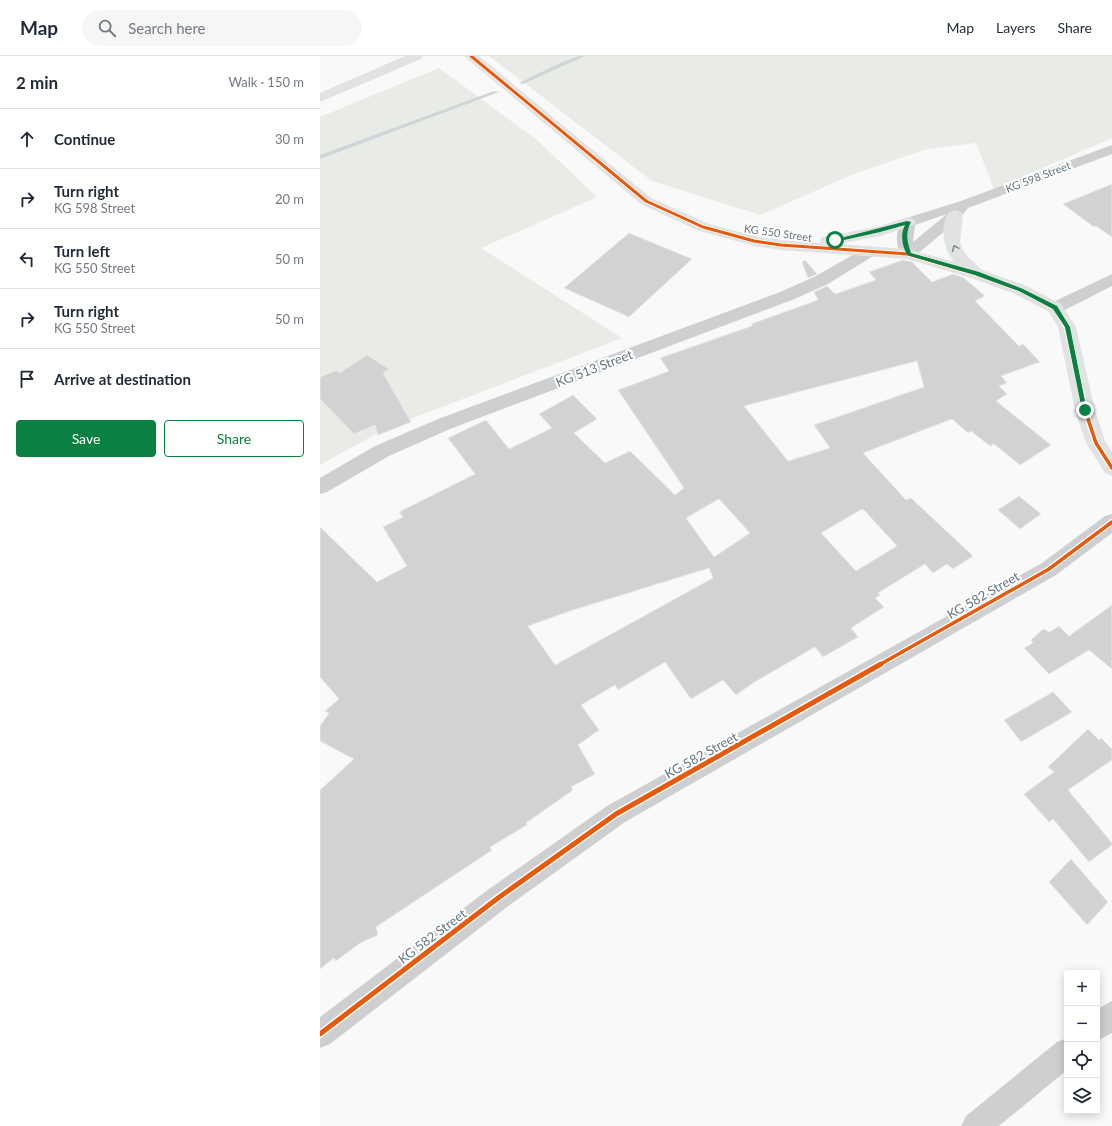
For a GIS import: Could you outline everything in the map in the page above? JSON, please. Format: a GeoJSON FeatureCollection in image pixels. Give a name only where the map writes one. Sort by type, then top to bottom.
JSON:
{"type":"FeatureCollection","features":[{"type":"Feature","properties":{"kind":"street"},"geometry":{"type":"LineString","coordinates":[[320,98],[416,56]]}},
{"type":"Feature","properties":{"kind":"street","name":"KG 550 Street"},"geometry":{"type":"LineString","coordinates":[[470,56],[646,201],[703,227],[754,241],[780,245],[908,254],[977,274],[1021,290],[1055,308],[1067,327],[1085,410],[1096,443],[1112,468]]}},
{"type":"Feature","properties":{"kind":"street","name":"KG 598 Street"},"geometry":{"type":"LineString","coordinates":[[908,222],[932,213],[959,210],[1112,149]]}},
{"type":"Feature","properties":{"kind":"street"},"geometry":{"type":"LineString","coordinates":[[959,210],[950,235],[953,248],[963,263],[977,274]]}},
{"type":"Feature","properties":{"kind":"street","name":"KG 598 Street"},"geometry":{"type":"LineString","coordinates":[[908,254],[959,210]]}},
{"type":"Feature","properties":{"kind":"street"},"geometry":{"type":"LineString","coordinates":[[780,245],[835,240],[880,231],[908,222]]}},
{"type":"Feature","properties":{"kind":"street"},"geometry":{"type":"LineString","coordinates":[[908,222],[905,229],[904,241],[908,254]]}},
{"type":"Feature","properties":{"kind":"street","name":"KG 513 Street"},"geometry":{"type":"LineString","coordinates":[[320,487],[382,451],[444,424],[786,296],[820,281],[869,252]]}},
{"type":"Feature","properties":{"kind":"street"},"geometry":{"type":"LineString","coordinates":[[1055,308],[1112,279]]}},
{"type":"Feature","properties":{"kind":"street","name":"KG 582 Street"},"geometry":{"type":"LineString","coordinates":[[320,1034],[498,898],[616,814],[1049,569],[1112,522]]}},
{"type":"Feature","properties":{"kind":"street"},"geometry":{"type":"LineString","coordinates":[[1100,1025],[1112,1015]]}},
{"type":"Feature","properties":{"kind":"street"},"geometry":{"type":"LineString","coordinates":[[976,1126],[1064,1054]]}},
{"type":"Feature","properties":{"kind":"shaded area"},"geometry":{"type":"Polygon","coordinates":[[[489,56],[1112,56],[1112,138],[994,189],[976,143],[927,149],[856,173],[760,215],[652,181],[489,56]]]}},
{"type":"Feature","properties":{"kind":"shaded area"},"geometry":{"type":"Polygon","coordinates":[[[439,68],[537,140],[597,197],[481,248],[622,338],[387,428],[320,465],[320,117],[439,68]]]}},
{"type":"Feature","properties":{"kind":"building"},"geometry":{"type":"Polygon","coordinates":[[[1112,184],[1112,237],[1096,226],[1094,227],[1063,204],[1112,184]]]}},
{"type":"Feature","properties":{"kind":"building"},"geometry":{"type":"Polygon","coordinates":[[[629,233],[692,259],[629,317],[564,288],[629,233]]]}},
{"type":"Feature","properties":{"kind":"building"},"geometry":{"type":"Polygon","coordinates":[[[805,260],[817,274],[808,278],[802,262],[805,260]]]}},
{"type":"Feature","properties":{"kind":"building"},"geometry":{"type":"Polygon","coordinates":[[[903,260],[912,262],[932,282],[953,274],[964,278],[985,296],[975,301],[1019,346],[1023,344],[1040,362],[1001,376],[1007,383],[999,386],[1007,394],[996,401],[1051,445],[1020,465],[994,444],[990,446],[971,431],[968,433],[952,419],[863,453],[906,500],[911,498],[973,556],[953,569],[947,564],[933,573],[925,564],[878,593],[880,595],[875,598],[884,607],[851,628],[858,637],[823,657],[815,647],[753,683],[736,695],[723,680],[691,699],[665,662],[618,690],[615,685],[581,705],[599,730],[578,745],[595,774],[571,787],[573,790],[526,823],[527,825],[490,847],[492,850],[376,927],[378,935],[360,943],[336,961],[334,958],[320,969],[320,790],[354,759],[320,741],[320,726],[329,713],[325,711],[339,699],[320,677],[320,527],[377,582],[407,566],[383,527],[403,517],[399,512],[475,474],[448,438],[486,420],[509,449],[552,428],[539,414],[573,395],[597,419],[574,433],[605,463],[630,451],[675,495],[684,488],[618,390],[669,371],[660,358],[752,326],[751,324],[818,300],[814,292],[827,286],[835,294],[876,280],[869,272],[903,260]],[[917,361],[744,406],[788,461],[830,448],[814,425],[924,387],[917,361]],[[719,499],[686,518],[714,557],[750,533],[719,499]],[[862,509],[821,533],[856,571],[897,546],[862,509]],[[709,568],[570,611],[528,626],[555,665],[713,578],[709,568]]]}},
{"type":"Feature","properties":{"kind":"building"},"geometry":{"type":"Polygon","coordinates":[[[367,355],[389,369],[383,373],[411,422],[378,435],[375,425],[354,434],[320,399],[320,377],[337,370],[339,373],[367,355]]]}},
{"type":"Feature","properties":{"kind":"building"},"geometry":{"type":"Polygon","coordinates":[[[1019,496],[1041,514],[1020,529],[998,510],[1019,496]]]}},
{"type":"Feature","properties":{"kind":"building"},"geometry":{"type":"Polygon","coordinates":[[[1112,605],[1112,669],[1089,650],[1049,674],[1024,648],[1033,643],[1031,640],[1043,629],[1050,632],[1059,626],[1069,636],[1112,605]]]}},
{"type":"Feature","properties":{"kind":"building"},"geometry":{"type":"Polygon","coordinates":[[[1053,692],[1072,712],[1021,742],[1004,720],[1053,692]]]}},
{"type":"Feature","properties":{"kind":"building"},"geometry":{"type":"Polygon","coordinates":[[[1088,729],[1099,740],[1101,738],[1112,749],[1112,760],[1068,790],[1112,843],[1112,845],[1089,862],[1053,819],[1049,822],[1024,794],[1054,772],[1048,767],[1088,729]]]}},
{"type":"Feature","properties":{"kind":"building"},"geometry":{"type":"Polygon","coordinates":[[[1071,859],[1108,902],[1087,925],[1049,882],[1071,859]]]}},
{"type":"Feature","properties":{"kind":"waterway"},"geometry":{"type":"LineString","coordinates":[[521,83],[583,56]]}},
{"type":"Feature","properties":{"kind":"waterway"},"geometry":{"type":"LineString","coordinates":[[320,157],[496,92]]}},
{"type":"Feature","properties":{"kind":"cycle path"},"geometry":{"type":"LineString","coordinates":[[471,56],[646,201],[703,227],[754,241],[781,245],[908,254],[977,274],[1021,290],[1055,308],[1067,327],[1085,410],[1096,443],[1112,468]]}},
{"type":"Feature","properties":{"kind":"cycle path"},"geometry":{"type":"LineString","coordinates":[[320,1034],[498,898],[616,814],[1049,569],[1112,522]]}},
{"type":"Feature","properties":{"kind":"route"},"geometry":{"type":"LineString","coordinates":[[835,240],[880,231],[908,222],[905,229],[904,241],[908,254],[997,281],[1021,290],[1055,308],[1067,327],[1085,410]]}}]}
